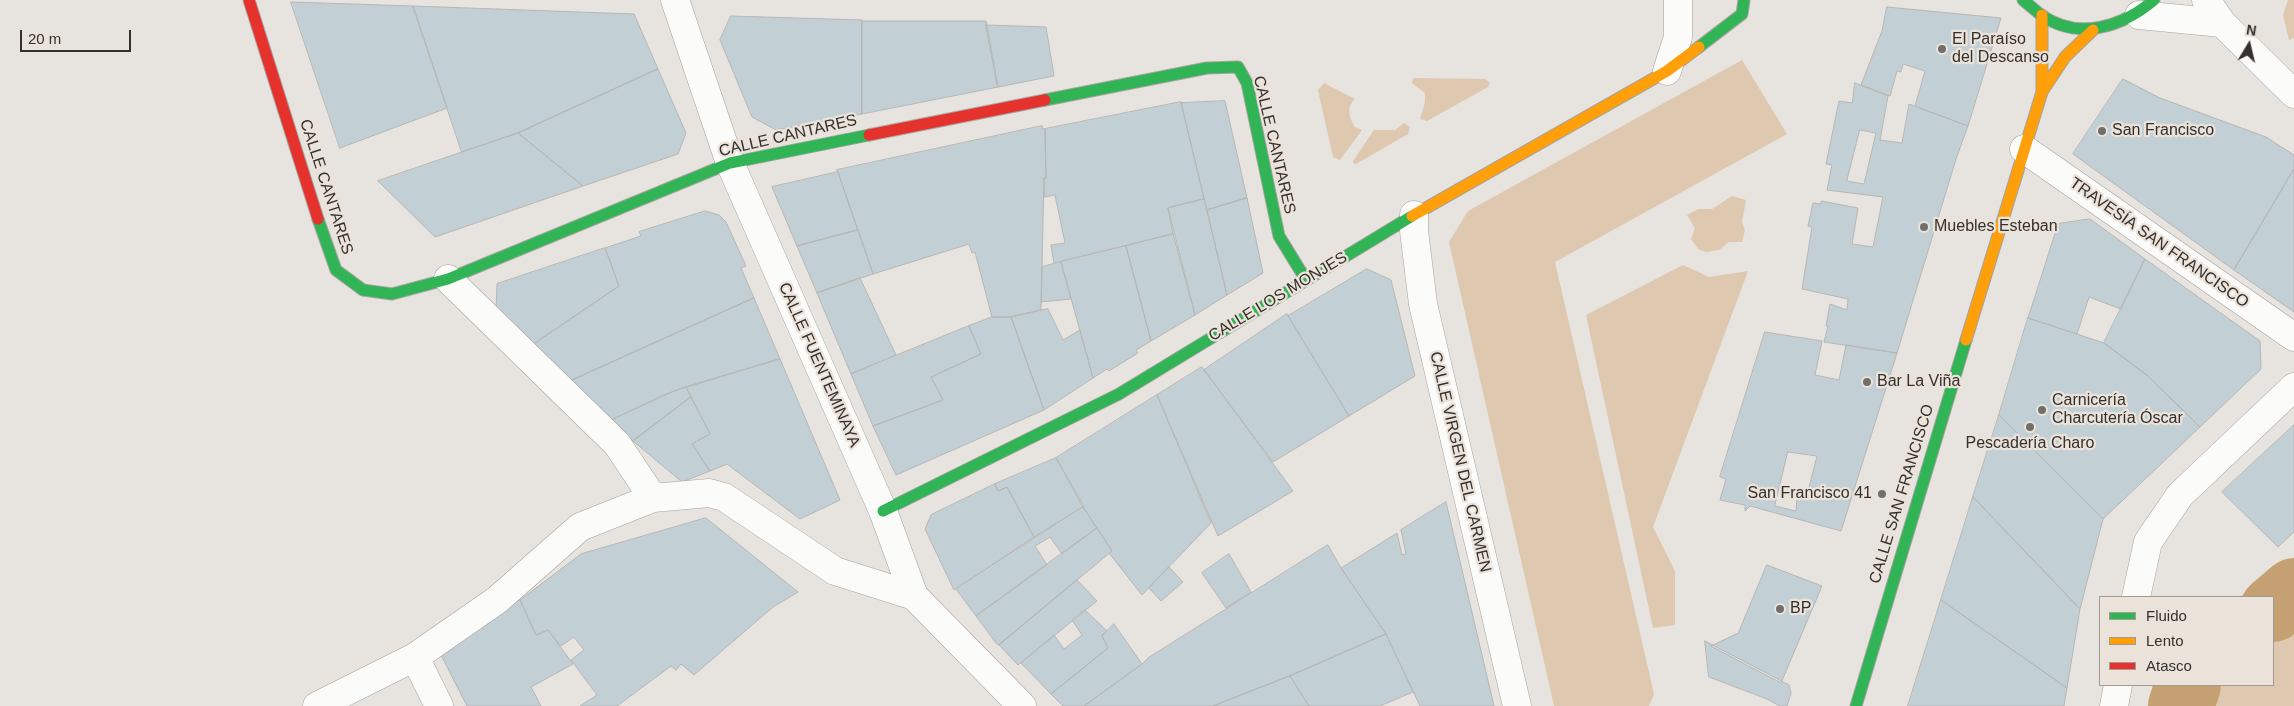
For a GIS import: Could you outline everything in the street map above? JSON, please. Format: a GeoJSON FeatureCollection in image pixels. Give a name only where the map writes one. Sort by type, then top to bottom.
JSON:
{"type":"FeatureCollection","features":[{"type":"Feature","properties":{"kind":"street","name":"CALLE CANTARES"},"geometry":{"type":"LineString","coordinates":[[249,0],[328,252],[336,270],[363,290],[392,294],[448,279],[730,163],[1207,68],[1238,68],[1247,83],[1279,236],[1306,280]]}},
{"type":"Feature","properties":{"kind":"street","name":"CALLE FUENTEMINAYA"},"geometry":{"type":"LineString","coordinates":[[668,0],[730,163],[883,512],[914,596],[1013,704]]}},
{"type":"Feature","properties":{"kind":"street"},"geometry":{"type":"LineString","coordinates":[[1667,71],[1678,37],[1678,0]]}},
{"type":"Feature","properties":{"kind":"street","name":"CALLE LOS MONJES"},"geometry":{"type":"LineString","coordinates":[[883,512],[1119,394],[1414,215],[1667,71],[1742,14],[1744,0]]}},
{"type":"Feature","properties":{"kind":"street"},"geometry":{"type":"LineString","coordinates":[[2024,0],[2042,16],[2067,27],[2093,30],[2114,25],[2147,7],[2222,23]]}},
{"type":"Feature","properties":{"kind":"street"},"geometry":{"type":"LineString","coordinates":[[2206,0],[2222,23],[2294,94]]}},
{"type":"Feature","properties":{"kind":"street","name":"CALLE SAN FRANCISCO"},"geometry":{"type":"LineString","coordinates":[[2042,16],[2042,92]]}},
{"type":"Feature","properties":{"kind":"street","name":"CALLE SAN FRANCISCO"},"geometry":{"type":"LineString","coordinates":[[1856,706],[2042,92],[2065,57],[2093,30]]}},
{"type":"Feature","properties":{"kind":"street","name":"TRAVESÍA SAN FRANCISCO"},"geometry":{"type":"LineString","coordinates":[[2024,149],[2294,338]]}},
{"type":"Feature","properties":{"kind":"street","name":"CALLE VIRGEN DEL CARMEN"},"geometry":{"type":"LineString","coordinates":[[1414,215],[1414,231],[1423,304],[1517,706]]}},
{"type":"Feature","properties":{"kind":"street"},"geometry":{"type":"LineString","coordinates":[[448,279],[617,444],[653,498]]}},
{"type":"Feature","properties":{"kind":"street"},"geometry":{"type":"LineString","coordinates":[[2136,596],[2148,542],[2180,496],[2294,386]]}},
{"type":"Feature","properties":{"kind":"street"},"geometry":{"type":"LineString","coordinates":[[317,706],[415,657],[497,600],[580,527],[653,498],[709,493],[724,497],[835,571],[914,596]]}},
{"type":"Feature","properties":{"kind":"street"},"geometry":{"type":"LineString","coordinates":[[415,657],[440,706]]}},
{"type":"Feature","properties":{"kind":"street"},"geometry":{"type":"LineString","coordinates":[[2114,706],[2118,686]]}},
{"type":"Feature","properties":{"kind":"shaded area"},"geometry":{"type":"Polygon","coordinates":[[[2288,0],[2294,0],[2294,38],[2289,40],[2283,15],[2288,0]]]}},
{"type":"Feature","properties":{"kind":"shaded area"},"geometry":{"type":"Polygon","coordinates":[[[1742,60],[1787,134],[1555,262],[1654,694],[1649,706],[1554,706],[1449,242],[1468,211],[1742,60]]]}},
{"type":"Feature","properties":{"kind":"shaded area"},"geometry":{"type":"Polygon","coordinates":[[[1415,78],[1485,79],[1490,83],[1488,87],[1427,121],[1420,119],[1425,102],[1425,93],[1412,83],[1415,78]]]}},
{"type":"Feature","properties":{"kind":"shaded area"},"geometry":{"type":"Polygon","coordinates":[[[1324,83],[1355,99],[1350,105],[1350,116],[1355,127],[1362,130],[1340,160],[1333,157],[1318,90],[1324,83]]]}},
{"type":"Feature","properties":{"kind":"shaded area"},"geometry":{"type":"Polygon","coordinates":[[[1404,123],[1410,127],[1408,134],[1356,164],[1353,163],[1374,130],[1395,130],[1404,123]]]}},
{"type":"Feature","properties":{"kind":"shaded area"},"geometry":{"type":"Polygon","coordinates":[[[1732,196],[1746,200],[1742,222],[1745,230],[1742,242],[1729,242],[1719,250],[1706,252],[1698,249],[1691,239],[1695,228],[1687,215],[1698,209],[1712,209],[1732,196]]]}},
{"type":"Feature","properties":{"kind":"shaded area"},"geometry":{"type":"Polygon","coordinates":[[[1683,265],[1709,277],[1748,271],[1653,527],[1675,571],[1675,625],[1653,628],[1586,315],[1683,265]]]}},
{"type":"Feature","properties":{"kind":"shaded area"},"geometry":{"type":"Polygon","coordinates":[[[2294,557],[2294,706],[2154,706],[2152,686],[2274,686],[2274,596],[2241,596],[2280,570],[2294,557]]]}},
{"type":"Feature","properties":{"kind":"building"},"geometry":{"type":"Polygon","coordinates":[[[291,2],[413,6],[447,108],[340,148],[291,2]]]}},
{"type":"Feature","properties":{"kind":"building"},"geometry":{"type":"Polygon","coordinates":[[[413,6],[634,14],[658,69],[518,133],[462,152],[413,6]]]}},
{"type":"Feature","properties":{"kind":"building"},"geometry":{"type":"Polygon","coordinates":[[[1887,7],[2001,18],[1968,126],[1915,106],[1925,71],[1903,64],[1901,72],[1897,71],[1890,96],[1861,85],[1882,31],[1887,7]]]}},
{"type":"Feature","properties":{"kind":"building"},"geometry":{"type":"Polygon","coordinates":[[[731,16],[862,20],[862,114],[776,130],[752,117],[720,40],[731,16]]]}},
{"type":"Feature","properties":{"kind":"building"},"geometry":{"type":"Polygon","coordinates":[[[862,21],[986,21],[998,87],[862,114],[862,21]]]}},
{"type":"Feature","properties":{"kind":"building"},"geometry":{"type":"Polygon","coordinates":[[[986,25],[1046,27],[1054,76],[998,87],[986,25]]]}},
{"type":"Feature","properties":{"kind":"building"},"geometry":{"type":"Polygon","coordinates":[[[658,69],[686,133],[678,154],[583,186],[518,133],[658,69]]]}},
{"type":"Feature","properties":{"kind":"building"},"geometry":{"type":"Polygon","coordinates":[[[2123,79],[2160,98],[2266,137],[2294,155],[2294,169],[2234,270],[2073,154],[2123,79]]]}},
{"type":"Feature","properties":{"kind":"building"},"geometry":{"type":"Polygon","coordinates":[[[1855,83],[1888,96],[1880,140],[1902,143],[1909,104],[1968,126],[1956,159],[1897,353],[1824,342],[1830,304],[1847,310],[1848,299],[1802,289],[1812,227],[1808,226],[1813,203],[1821,204],[1821,201],[1858,208],[1852,244],[1873,247],[1883,197],[1827,190],[1832,165],[1826,164],[1839,101],[1852,103],[1855,83]],[[1860,130],[1847,181],[1864,184],[1876,133],[1860,130]]]}},
{"type":"Feature","properties":{"kind":"building"},"geometry":{"type":"Polygon","coordinates":[[[1225,101],[1247,198],[1207,210],[1181,103],[1225,101]]]}},
{"type":"Feature","properties":{"kind":"building"},"geometry":{"type":"Polygon","coordinates":[[[1181,102],[1204,199],[1168,208],[1173,234],[1054,263],[1051,245],[1065,243],[1055,195],[1044,197],[1044,178],[1046,178],[1045,129],[1181,102]]]}},
{"type":"Feature","properties":{"kind":"building"},"geometry":{"type":"Polygon","coordinates":[[[1042,126],[1045,129],[1046,178],[1044,178],[1041,310],[1011,317],[992,317],[975,252],[972,253],[969,244],[873,274],[837,170],[1042,126]]]}},
{"type":"Feature","properties":{"kind":"building"},"geometry":{"type":"Polygon","coordinates":[[[518,133],[583,186],[435,237],[378,181],[518,133]]]}},
{"type":"Feature","properties":{"kind":"building"},"geometry":{"type":"Polygon","coordinates":[[[2294,169],[2294,312],[2234,270],[2294,169]]]}},
{"type":"Feature","properties":{"kind":"building"},"geometry":{"type":"Polygon","coordinates":[[[838,172],[858,230],[797,246],[772,187],[838,172]]]}},
{"type":"Feature","properties":{"kind":"building"},"geometry":{"type":"Polygon","coordinates":[[[1247,198],[1263,273],[1227,295],[1207,210],[1247,198]]]}},
{"type":"Feature","properties":{"kind":"building"},"geometry":{"type":"Polygon","coordinates":[[[1204,199],[1227,295],[1195,315],[1168,208],[1204,199]]]}},
{"type":"Feature","properties":{"kind":"building"},"geometry":{"type":"Polygon","coordinates":[[[705,211],[719,215],[726,222],[746,266],[741,268],[754,298],[570,381],[532,345],[619,286],[605,248],[641,236],[639,232],[705,211]]]}},
{"type":"Feature","properties":{"kind":"building"},"geometry":{"type":"Polygon","coordinates":[[[2090,219],[2145,259],[2121,309],[2089,297],[2077,334],[2028,318],[2058,224],[2090,219]]]}},
{"type":"Feature","properties":{"kind":"building"},"geometry":{"type":"Polygon","coordinates":[[[858,230],[873,274],[817,293],[797,246],[858,230]]]}},
{"type":"Feature","properties":{"kind":"building"},"geometry":{"type":"Polygon","coordinates":[[[1173,234],[1195,315],[1151,341],[1126,246],[1173,234]]]}},
{"type":"Feature","properties":{"kind":"building"},"geometry":{"type":"Polygon","coordinates":[[[1126,246],[1151,341],[1136,350],[1138,353],[1109,371],[1107,369],[1093,378],[1061,262],[1126,246]]]}},
{"type":"Feature","properties":{"kind":"building"},"geometry":{"type":"Polygon","coordinates":[[[605,248],[619,286],[532,345],[496,312],[497,284],[605,248]]]}},
{"type":"Feature","properties":{"kind":"building"},"geometry":{"type":"Polygon","coordinates":[[[2145,259],[2260,341],[2261,369],[2200,427],[2148,376],[2104,343],[2145,259]]]}},
{"type":"Feature","properties":{"kind":"building"},"geometry":{"type":"Polygon","coordinates":[[[1061,262],[1071,299],[1041,302],[1042,267],[1061,262]]]}},
{"type":"Feature","properties":{"kind":"building"},"geometry":{"type":"Polygon","coordinates":[[[1367,269],[1391,280],[1415,376],[1349,416],[1288,316],[1367,269]]]}},
{"type":"Feature","properties":{"kind":"building"},"geometry":{"type":"Polygon","coordinates":[[[860,278],[896,355],[851,374],[817,293],[860,278]]]}},
{"type":"Feature","properties":{"kind":"building"},"geometry":{"type":"Polygon","coordinates":[[[754,298],[780,359],[674,391],[611,420],[570,381],[754,298]]]}},
{"type":"Feature","properties":{"kind":"building"},"geometry":{"type":"Polygon","coordinates":[[[1048,309],[1063,340],[1080,330],[1093,378],[1044,410],[1011,317],[1048,309]]]}},
{"type":"Feature","properties":{"kind":"building"},"geometry":{"type":"Polygon","coordinates":[[[1287,314],[1349,416],[1273,462],[1204,370],[1287,314]]]}},
{"type":"Feature","properties":{"kind":"building"},"geometry":{"type":"Polygon","coordinates":[[[992,317],[1011,317],[1044,410],[896,475],[873,426],[943,400],[931,377],[981,354],[969,326],[992,317]]]}},
{"type":"Feature","properties":{"kind":"building"},"geometry":{"type":"Polygon","coordinates":[[[2028,318],[2104,343],[2148,376],[2200,427],[2103,519],[1999,415],[2028,318]]]}},
{"type":"Feature","properties":{"kind":"building"},"geometry":{"type":"Polygon","coordinates":[[[969,326],[981,354],[931,377],[943,400],[873,426],[851,374],[969,326]]]}},
{"type":"Feature","properties":{"kind":"building"},"geometry":{"type":"Polygon","coordinates":[[[1765,332],[1822,341],[1815,375],[1839,380],[1846,345],[1897,353],[1841,531],[1750,506],[1745,511],[1745,505],[1720,500],[1726,479],[1720,477],[1765,332]],[[1788,452],[1775,506],[1796,511],[1797,497],[1806,499],[1817,456],[1788,452]]]}},
{"type":"Feature","properties":{"kind":"building"},"geometry":{"type":"Polygon","coordinates":[[[780,359],[840,500],[800,519],[727,464],[710,471],[692,444],[710,434],[686,387],[780,359]]]}},
{"type":"Feature","properties":{"kind":"building"},"geometry":{"type":"Polygon","coordinates":[[[1202,367],[1293,491],[1218,536],[1157,395],[1202,367]]]}},
{"type":"Feature","properties":{"kind":"building"},"geometry":{"type":"Polygon","coordinates":[[[686,387],[691,397],[633,441],[611,420],[659,397],[686,387]]]}},
{"type":"Feature","properties":{"kind":"building"},"geometry":{"type":"Polygon","coordinates":[[[1157,395],[1211,523],[1142,595],[1109,553],[1112,551],[1083,507],[1056,458],[1157,395]]]}},
{"type":"Feature","properties":{"kind":"building"},"geometry":{"type":"Polygon","coordinates":[[[691,397],[710,434],[692,444],[710,471],[682,482],[633,441],[691,397]]]}},
{"type":"Feature","properties":{"kind":"building"},"geometry":{"type":"Polygon","coordinates":[[[1999,415],[2103,519],[2080,609],[1973,497],[1999,415]]]}},
{"type":"Feature","properties":{"kind":"building"},"geometry":{"type":"Polygon","coordinates":[[[2294,425],[2294,532],[2278,547],[2222,492],[2294,425]]]}},
{"type":"Feature","properties":{"kind":"building"},"geometry":{"type":"Polygon","coordinates":[[[1056,458],[1084,506],[1034,537],[1007,487],[998,491],[995,484],[1056,458]]]}},
{"type":"Feature","properties":{"kind":"building"},"geometry":{"type":"Polygon","coordinates":[[[995,484],[998,491],[1007,487],[1034,537],[954,590],[925,529],[931,515],[995,484]]]}},
{"type":"Feature","properties":{"kind":"building"},"geometry":{"type":"Polygon","coordinates":[[[1973,497],[2080,609],[2067,688],[1941,600],[1973,497]]]}},
{"type":"Feature","properties":{"kind":"building"},"geometry":{"type":"Polygon","coordinates":[[[1446,502],[1494,706],[1420,706],[1386,634],[1341,568],[1397,533],[1402,555],[1406,554],[1401,530],[1446,502]]]}},
{"type":"Feature","properties":{"kind":"building"},"geometry":{"type":"Polygon","coordinates":[[[1083,507],[1097,528],[1062,554],[1050,537],[1035,546],[1047,565],[976,616],[956,589],[1083,507]]]}},
{"type":"Feature","properties":{"kind":"building"},"geometry":{"type":"Polygon","coordinates":[[[706,518],[798,592],[773,607],[694,675],[681,664],[676,670],[671,666],[617,706],[580,706],[597,695],[571,660],[584,650],[574,637],[561,646],[548,630],[536,635],[520,600],[581,554],[706,518]]]}},
{"type":"Feature","properties":{"kind":"building"},"geometry":{"type":"Polygon","coordinates":[[[1097,528],[1112,551],[999,645],[996,643],[976,616],[1097,528]]]}},
{"type":"Feature","properties":{"kind":"building"},"geometry":{"type":"Polygon","coordinates":[[[1328,545],[1341,568],[1386,634],[1290,676],[1213,706],[1084,706],[1148,658],[1328,545]]]}},
{"type":"Feature","properties":{"kind":"building"},"geometry":{"type":"Polygon","coordinates":[[[1229,554],[1251,592],[1226,608],[1202,573],[1229,554]]]}},
{"type":"Feature","properties":{"kind":"building","name":"BP"},"geometry":{"type":"Polygon","coordinates":[[[1767,565],[1822,586],[1781,683],[1711,646],[1738,633],[1767,565]]]}},
{"type":"Feature","properties":{"kind":"building"},"geometry":{"type":"Polygon","coordinates":[[[1169,567],[1183,582],[1161,601],[1149,588],[1169,567]]]}},
{"type":"Feature","properties":{"kind":"building"},"geometry":{"type":"Polygon","coordinates":[[[1077,580],[1097,601],[1018,665],[999,645],[1077,580]]]}},
{"type":"Feature","properties":{"kind":"building"},"geometry":{"type":"Polygon","coordinates":[[[520,600],[536,635],[548,630],[573,664],[531,687],[541,706],[467,706],[441,655],[520,600]]]}},
{"type":"Feature","properties":{"kind":"building"},"geometry":{"type":"Polygon","coordinates":[[[1941,600],[2067,688],[2064,706],[1908,706],[1941,600]]]}},
{"type":"Feature","properties":{"kind":"building"},"geometry":{"type":"Polygon","coordinates":[[[1085,610],[1107,631],[1102,636],[1108,648],[1051,694],[1021,663],[1054,635],[1064,649],[1082,635],[1072,620],[1085,610]]]}},
{"type":"Feature","properties":{"kind":"building"},"geometry":{"type":"Polygon","coordinates":[[[1114,624],[1142,664],[1084,706],[1063,706],[1051,694],[1108,648],[1102,636],[1114,624]]]}},
{"type":"Feature","properties":{"kind":"building"},"geometry":{"type":"Polygon","coordinates":[[[1386,634],[1413,692],[1380,706],[1309,706],[1290,676],[1386,634]]]}},
{"type":"Feature","properties":{"kind":"building"},"geometry":{"type":"Polygon","coordinates":[[[1705,641],[1789,685],[1791,693],[1787,706],[1780,706],[1767,699],[1709,677],[1705,641]]]}},
{"type":"Feature","properties":{"kind":"building"},"geometry":{"type":"Polygon","coordinates":[[[1290,676],[1309,706],[1213,706],[1290,676]]]}},
{"type":"Feature","properties":{"kind":"waterway"},"geometry":{"type":"LineString","coordinates":[[2274,608],[2294,591]]}},
{"type":"Feature","properties":{"kind":"waterway"},"geometry":{"type":"LineString","coordinates":[[2181,706],[2188,686]]}},
{"type":"Feature","properties":{"kind":"traffic: fast"},"geometry":{"type":"LineString","coordinates":[[1699,47],[1742,14],[1744,0]]}},
{"type":"Feature","properties":{"kind":"traffic: fast"},"geometry":{"type":"LineString","coordinates":[[2023,0],[2041,15],[2055,23],[2085,29],[2114,23],[2142,9],[2154,0]]}},
{"type":"Feature","properties":{"kind":"traffic: fast"},"geometry":{"type":"LineString","coordinates":[[1045,100],[1207,68],[1238,67],[1247,83],[1279,236],[1306,280]]}},
{"type":"Feature","properties":{"kind":"traffic: fast"},"geometry":{"type":"LineString","coordinates":[[318,219],[336,270],[363,290],[392,294],[448,279],[730,163],[869,135]]}},
{"type":"Feature","properties":{"kind":"traffic: fast"},"geometry":{"type":"LineString","coordinates":[[883,511],[1119,394],[1412,216]]}},
{"type":"Feature","properties":{"kind":"traffic: fast"},"geometry":{"type":"LineString","coordinates":[[1856,706],[1966,340]]}},
{"type":"Feature","properties":{"kind":"traffic: slow"},"geometry":{"type":"LineString","coordinates":[[2042,15],[2042,92]]}},
{"type":"Feature","properties":{"kind":"traffic: slow"},"geometry":{"type":"LineString","coordinates":[[1966,340],[2042,92],[2065,57],[2093,30]]}},
{"type":"Feature","properties":{"kind":"traffic: slow"},"geometry":{"type":"LineString","coordinates":[[1412,216],[1667,71],[1699,47]]}},
{"type":"Feature","properties":{"kind":"traffic: jam"},"geometry":{"type":"LineString","coordinates":[[249,0],[318,219]]}},
{"type":"Feature","properties":{"kind":"traffic: jam"},"geometry":{"type":"LineString","coordinates":[[869,135],[1045,100]]}},
{"type":"Feature","properties":{"kind":"place","name":"El Paraíso del Descanso"},"geometry":{"type":"Point","coordinates":[1942,49]}},
{"type":"Feature","properties":{"kind":"place","name":"San Francisco"},"geometry":{"type":"Point","coordinates":[2102,131]}},
{"type":"Feature","properties":{"kind":"place","name":"Muebles Esteban"},"geometry":{"type":"Point","coordinates":[1924,227]}},
{"type":"Feature","properties":{"kind":"place","name":"Bar La Viña"},"geometry":{"type":"Point","coordinates":[1867,382]}},
{"type":"Feature","properties":{"kind":"place","name":"Carnicería Charcutería Óscar"},"geometry":{"type":"Point","coordinates":[2042,410]}},
{"type":"Feature","properties":{"kind":"place","name":"Pescadería Charo"},"geometry":{"type":"Point","coordinates":[2030,427]}},
{"type":"Feature","properties":{"kind":"place","name":"San Francisco 41"},"geometry":{"type":"Point","coordinates":[1882,494]}},
{"type":"Feature","properties":{"kind":"place","name":"BP"},"geometry":{"type":"Point","coordinates":[1780,609]}}]}
